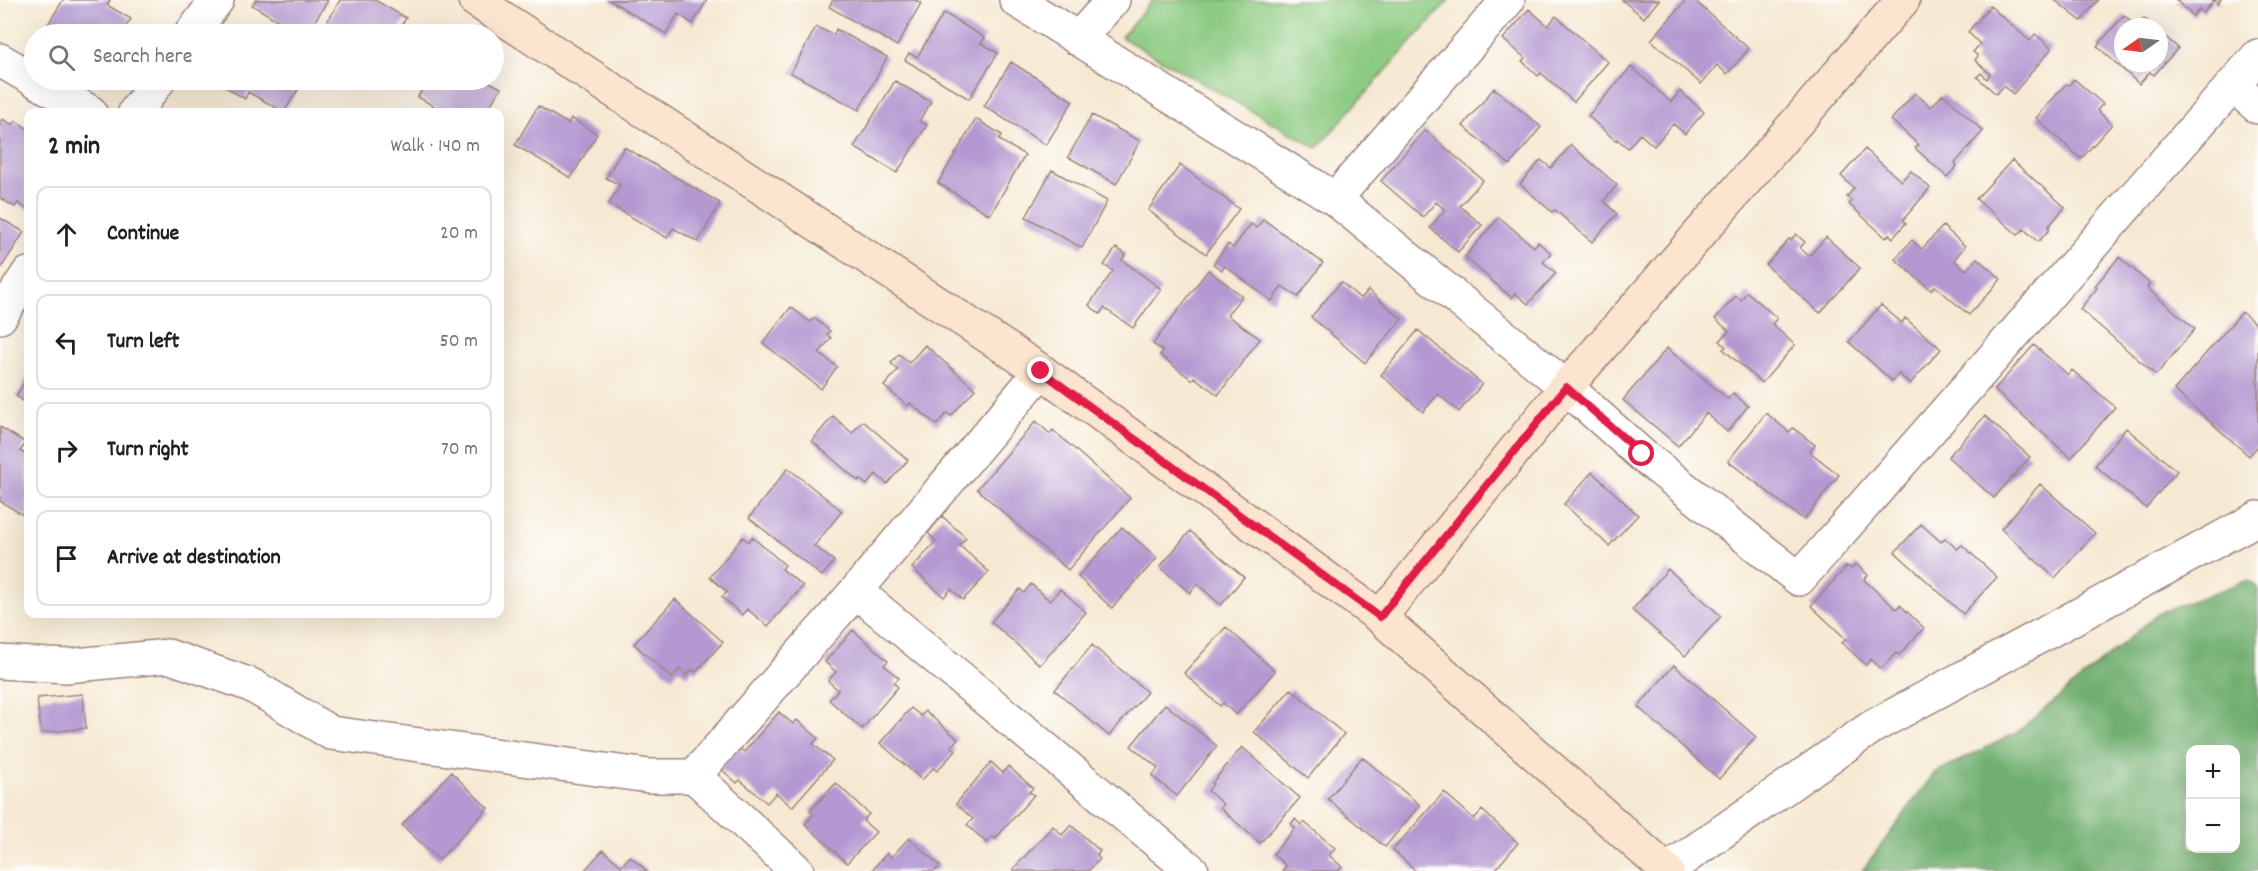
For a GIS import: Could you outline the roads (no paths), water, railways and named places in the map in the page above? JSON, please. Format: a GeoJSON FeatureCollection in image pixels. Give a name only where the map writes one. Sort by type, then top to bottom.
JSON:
{"type":"FeatureCollection","features":[{"type":"Feature","properties":{"kind":"street"},"geometry":{"type":"LineString","coordinates":[[199,24],[217,0]]}},
{"type":"Feature","properties":{"kind":"street"},"geometry":{"type":"LineString","coordinates":[[475,0],[1041,371],[1380,617],[1667,871],[1872,727],[2258,518]]}},
{"type":"Feature","properties":{"kind":"street"},"geometry":{"type":"LineString","coordinates":[[1016,0],[1335,199],[1566,387],[1642,454],[1799,579],[2258,56]]}},
{"type":"Feature","properties":{"kind":"street"},"geometry":{"type":"LineString","coordinates":[[1078,39],[1113,0]]}},
{"type":"Feature","properties":{"kind":"street"},"geometry":{"type":"LineString","coordinates":[[1335,199],[1508,0]]}},
{"type":"Feature","properties":{"kind":"street"},"geometry":{"type":"LineString","coordinates":[[1380,617],[1566,387],[1903,0]]}},
{"type":"Feature","properties":{"kind":"street"},"geometry":{"type":"LineString","coordinates":[[0,60],[24,74]]}},
{"type":"Feature","properties":{"kind":"street"},"geometry":{"type":"LineString","coordinates":[[2233,85],[2258,107]]}},
{"type":"Feature","properties":{"kind":"street"},"geometry":{"type":"LineString","coordinates":[[52,90],[83,108]]}},
{"type":"Feature","properties":{"kind":"street"},"geometry":{"type":"LineString","coordinates":[[138,108],[152,90]]}},
{"type":"Feature","properties":{"kind":"street"},"geometry":{"type":"LineString","coordinates":[[0,317],[24,280]]}},
{"type":"Feature","properties":{"kind":"street"},"geometry":{"type":"LineString","coordinates":[[694,776],[856,591],[1041,371]]}},
{"type":"Feature","properties":{"kind":"street"},"geometry":{"type":"LineString","coordinates":[[856,591],[1192,871]]}},
{"type":"Feature","properties":{"kind":"street"},"geometry":{"type":"LineString","coordinates":[[0,662],[66,666],[168,656],[250,685],[331,733],[649,776],[694,776],[797,871]]}}]}
